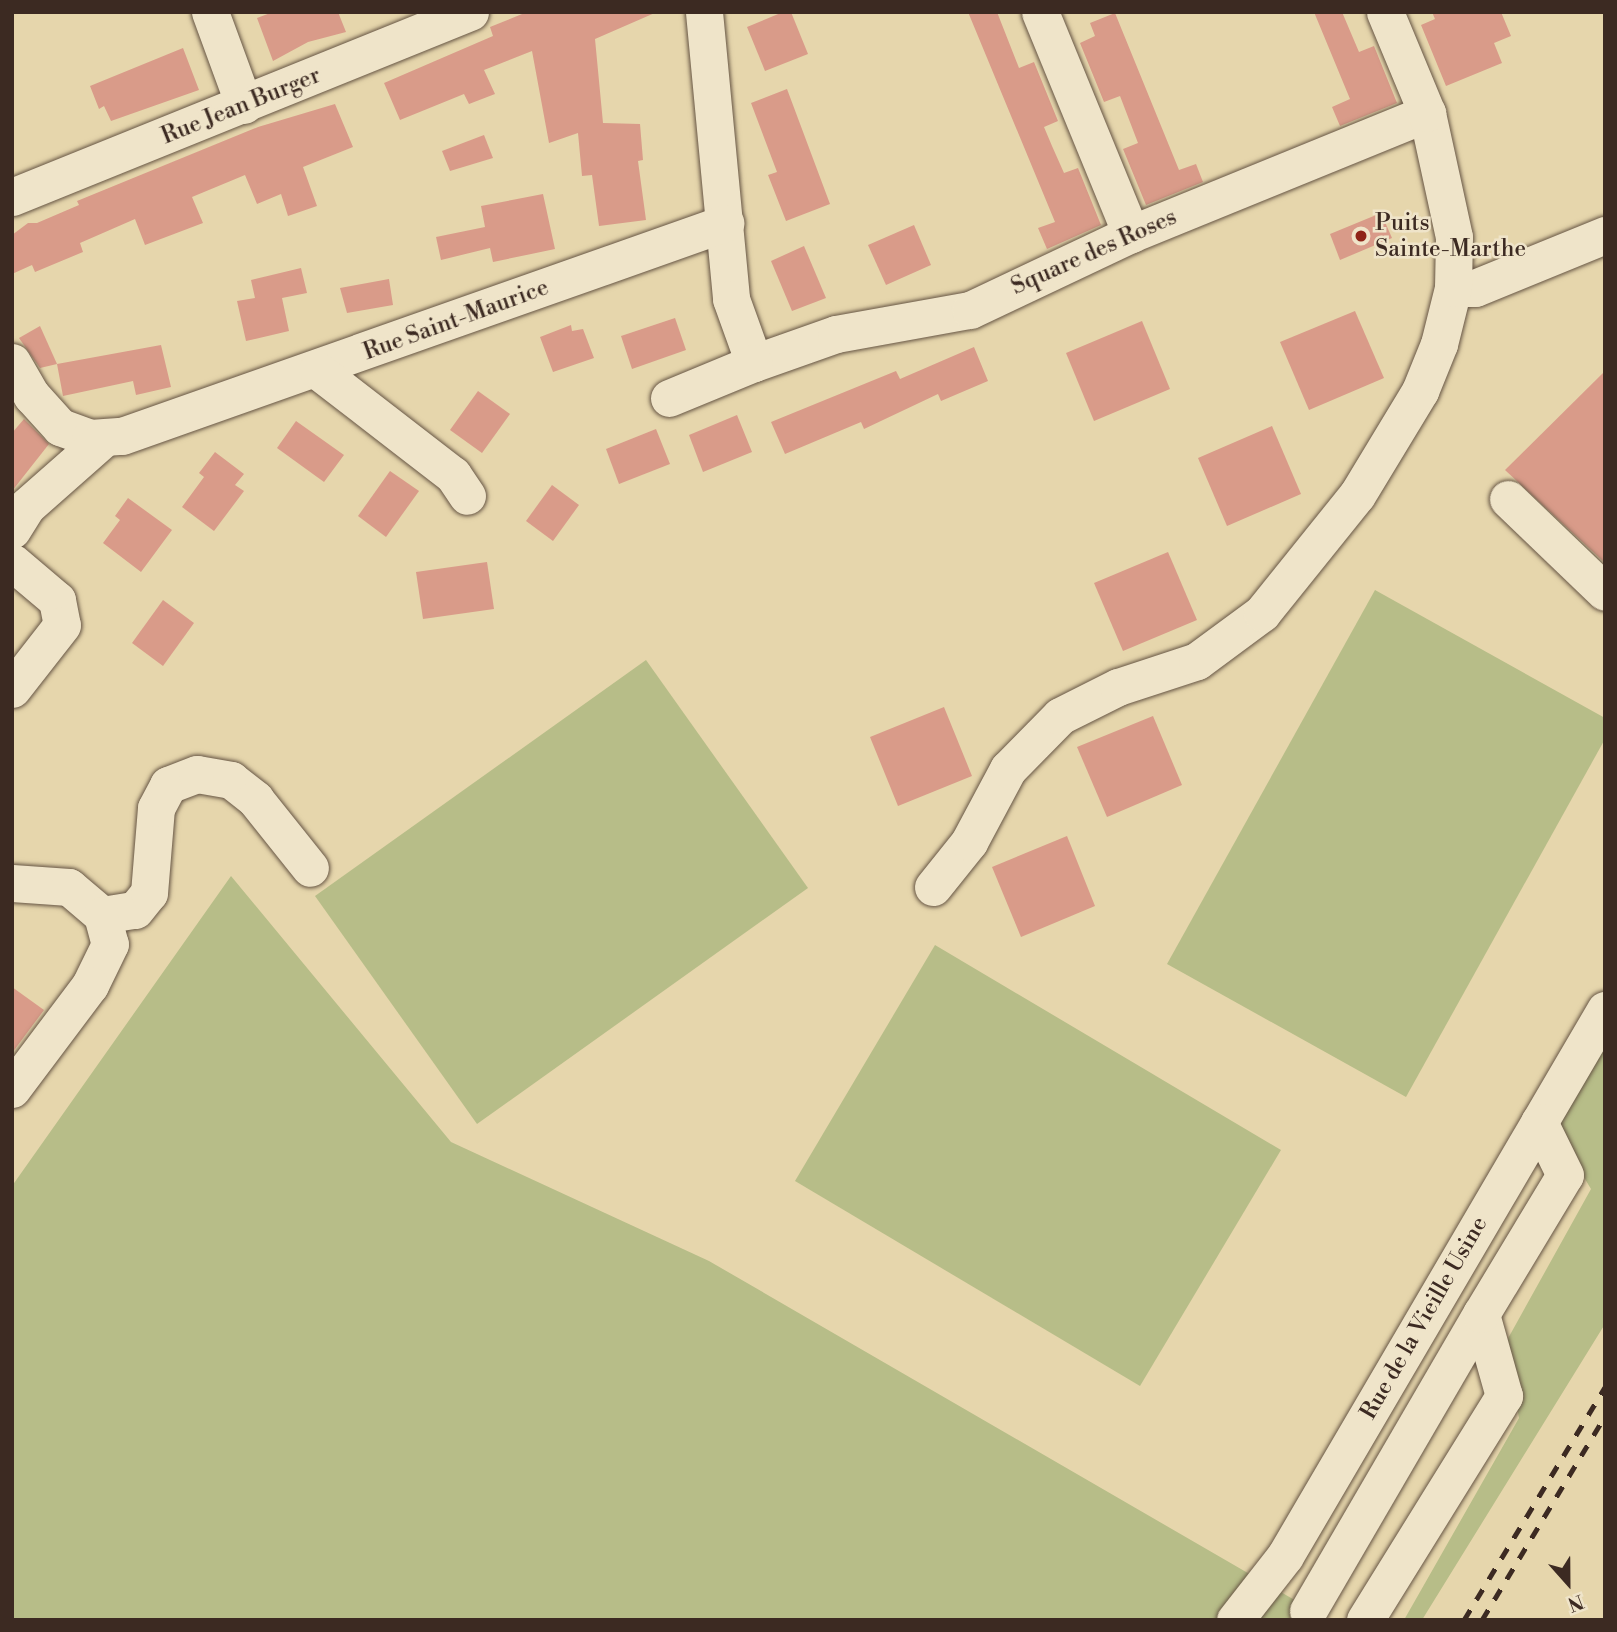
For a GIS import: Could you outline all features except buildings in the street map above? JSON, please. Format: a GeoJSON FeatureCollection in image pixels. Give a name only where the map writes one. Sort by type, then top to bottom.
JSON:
{"type":"FeatureCollection","features":[{"type":"Feature","properties":{"kind":"street"},"geometry":{"type":"LineString","coordinates":[[211,12],[244,105]]}},
{"type":"Feature","properties":{"kind":"street","name":"Rue Jean Burger"},"geometry":{"type":"LineString","coordinates":[[12,197],[470,12]]}},
{"type":"Feature","properties":{"kind":"street"},"geometry":{"type":"LineString","coordinates":[[704,12],[732,299],[754,363]]}},
{"type":"Feature","properties":{"kind":"street"},"geometry":{"type":"LineString","coordinates":[[1040,12],[1131,234]]}},
{"type":"Feature","properties":{"kind":"street"},"geometry":{"type":"LineString","coordinates":[[933,887],[969,842],[1008,769],[1060,716],[1118,687],[1197,661],[1217,650],[1288,586],[1395,437],[1439,344],[1453,288],[1454,237],[1427,113],[1385,12]]}},
{"type":"Feature","properties":{"kind":"street","name":"Square des Roses"},"geometry":{"type":"LineString","coordinates":[[668,398],[836,334],[970,310],[1131,234],[1427,113]]}},
{"type":"Feature","properties":{"kind":"street","name":"Rue Saint-Maurice"},"geometry":{"type":"LineString","coordinates":[[12,362],[46,416],[73,434],[104,438],[138,432],[725,223]]}},
{"type":"Feature","properties":{"kind":"street"},"geometry":{"type":"LineString","coordinates":[[1453,288],[1475,288],[1605,235]]}},
{"type":"Feature","properties":{"kind":"street"},"geometry":{"type":"LineString","coordinates":[[317,370],[453,475],[467,496]]}},
{"type":"Feature","properties":{"kind":"street"},"geometry":{"type":"LineString","coordinates":[[12,530],[27,506],[104,438]]}},
{"type":"Feature","properties":{"kind":"street"},"geometry":{"type":"LineString","coordinates":[[1508,499],[1605,592]]}},
{"type":"Feature","properties":{"kind":"street"},"geometry":{"type":"LineString","coordinates":[[12,562],[57,600],[62,625],[12,689]]}},
{"type":"Feature","properties":{"kind":"street"},"geometry":{"type":"LineString","coordinates":[[102,915],[135,910],[149,893],[156,808],[168,785],[197,774],[231,780],[255,799],[310,868]]}},
{"type":"Feature","properties":{"kind":"street"},"geometry":{"type":"LineString","coordinates":[[12,883],[69,887],[102,915],[110,944],[90,985],[12,1089]]}},
{"type":"Feature","properties":{"kind":"street","name":"Rue de la Vieille Usine"},"geometry":{"type":"LineString","coordinates":[[1235,1620],[1285,1556],[1605,1010]]}},
{"type":"Feature","properties":{"kind":"street"},"geometry":{"type":"LineString","coordinates":[[1264,1584],[1316,1615],[1481,1314],[1565,1175],[1539,1122]]}},
{"type":"Feature","properties":{"kind":"street"},"geometry":{"type":"LineString","coordinates":[[1365,1620],[1504,1396],[1481,1314]]}},
{"type":"Feature","properties":{"kind":"green space"},"geometry":{"type":"Polygon","coordinates":[[[1375,590],[1605,718],[1605,739],[1406,1097],[1167,964],[1375,590]]]}},
{"type":"Feature","properties":{"kind":"green space"},"geometry":{"type":"Polygon","coordinates":[[[646,660],[808,888],[477,1124],[315,896],[646,660]]]}},
{"type":"Feature","properties":{"kind":"green space"},"geometry":{"type":"Polygon","coordinates":[[[231,876],[451,1142],[709,1261],[1329,1620],[12,1620],[12,1186],[231,876]]]}},
{"type":"Feature","properties":{"kind":"green space"},"geometry":{"type":"Polygon","coordinates":[[[935,945],[1281,1150],[1140,1386],[795,1181],[935,945]]]}},
{"type":"Feature","properties":{"kind":"green space"},"geometry":{"type":"Polygon","coordinates":[[[1605,1019],[1605,1324],[1422,1620],[1404,1620],[1519,1418],[1506,1342],[1591,1189],[1548,1117],[1605,1019]]]}},
{"type":"Feature","properties":{"kind":"railway"},"geometry":{"type":"LineString","coordinates":[[1464,1620],[1605,1387]]}},
{"type":"Feature","properties":{"kind":"railway"},"geometry":{"type":"LineString","coordinates":[[1482,1620],[1605,1416]]}},
{"type":"Feature","properties":{"kind":"place","name":"Puits Sainte-Marthe"},"geometry":{"type":"Point","coordinates":[1361,236]}}]}
